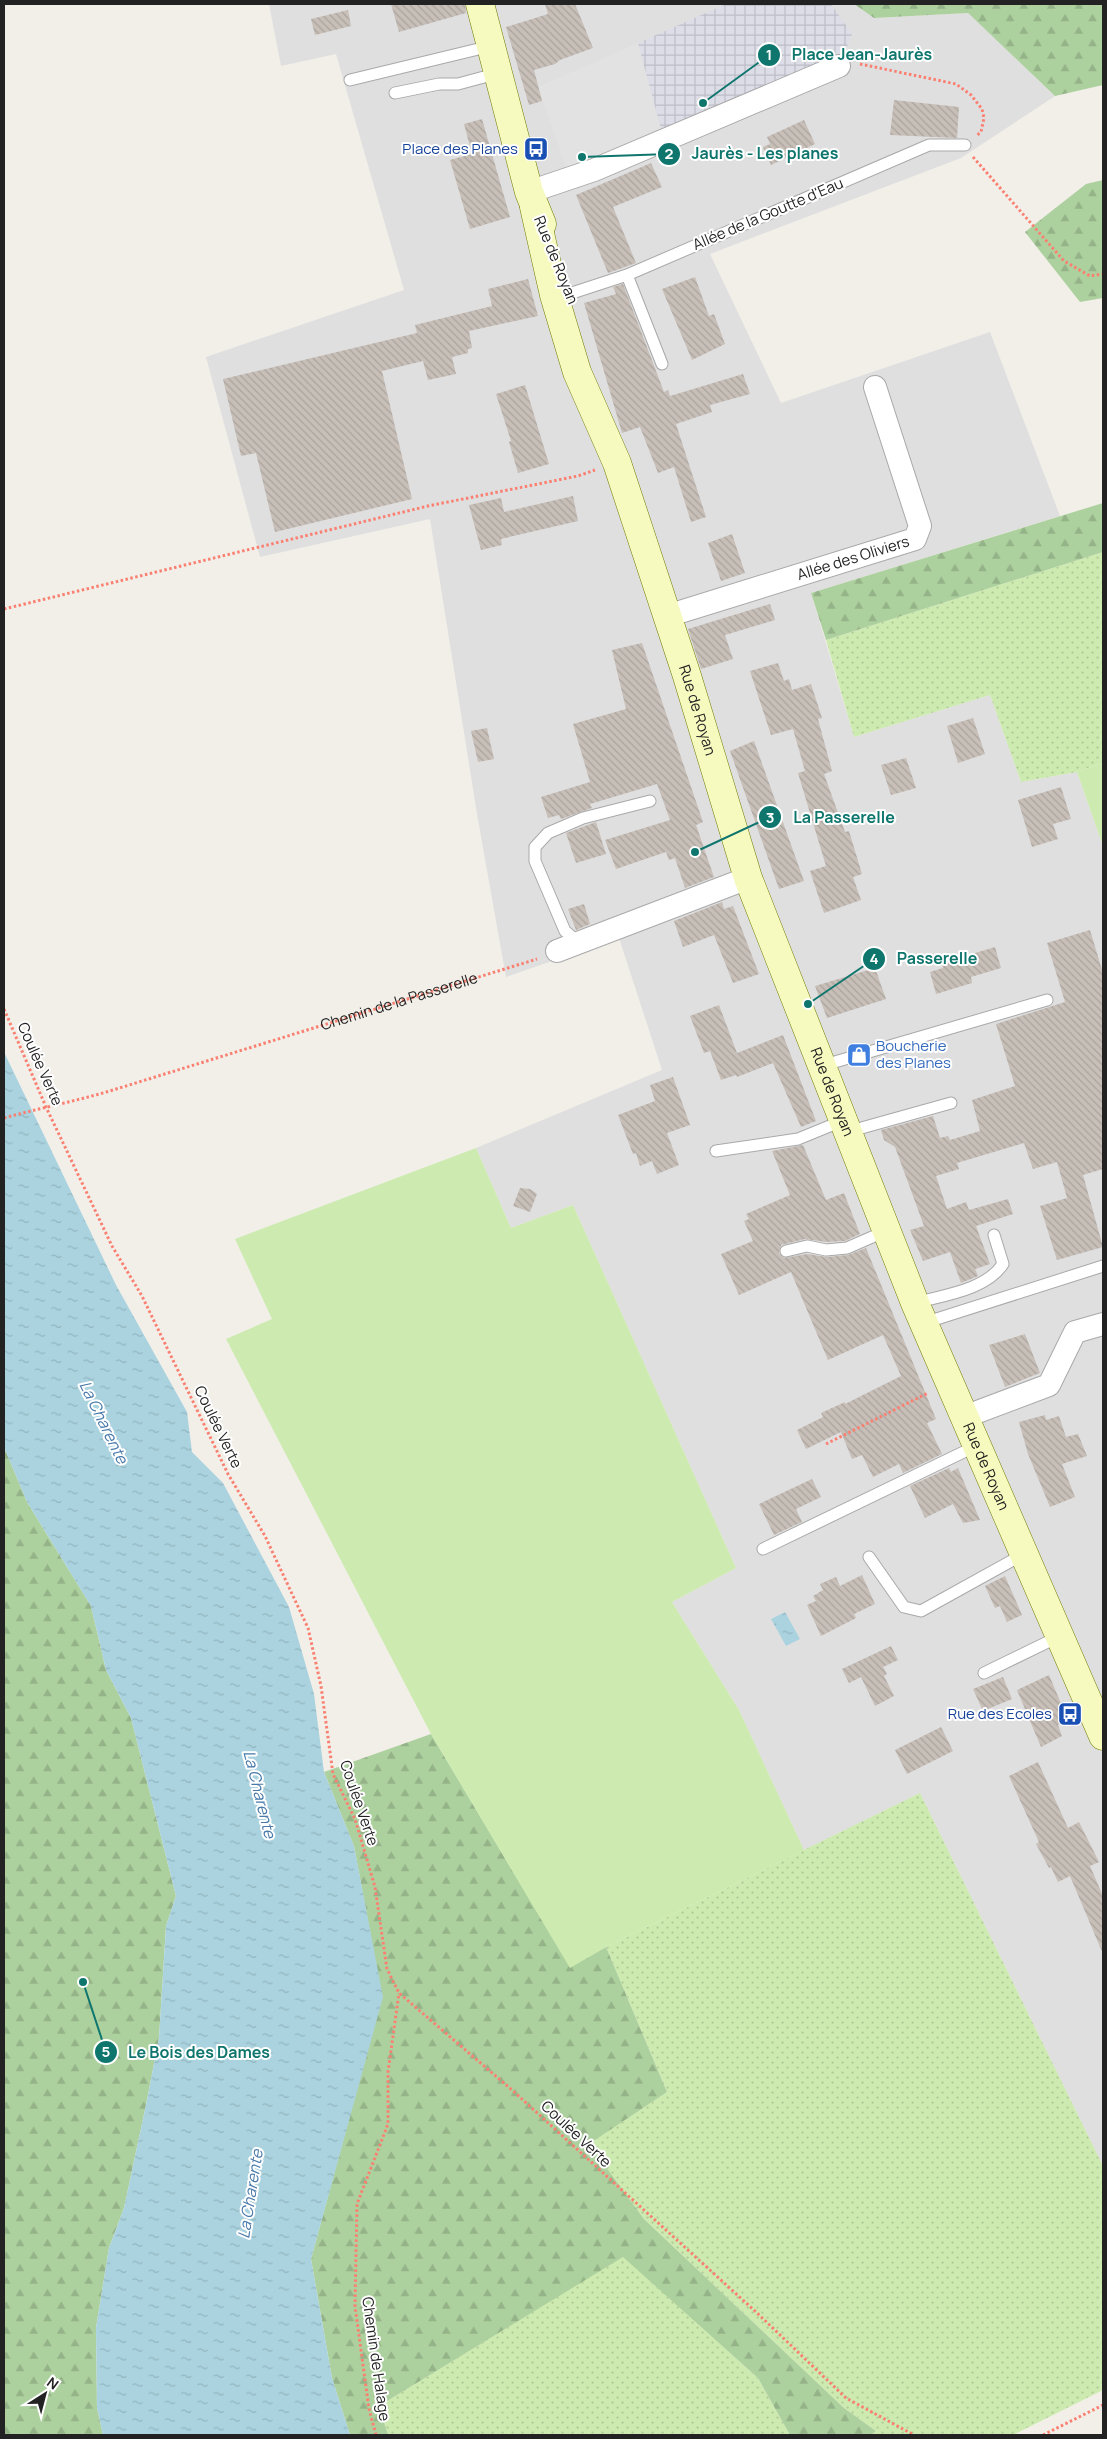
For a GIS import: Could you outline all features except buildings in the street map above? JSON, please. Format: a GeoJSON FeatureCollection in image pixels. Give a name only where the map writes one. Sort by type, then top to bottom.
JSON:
{"type":"FeatureCollection","features":[{"type":"Feature","properties":{"kind":"main road","name":"Rue de Royan"},"geometry":{"type":"LineString","coordinates":[[480,4],[554,295],[577,372],[617,463],[667,616],[748,878],[844,1127],[919,1313],[1103,1736]]}},
{"type":"Feature","properties":{"kind":"main road","name":"Rue de Royan"},"geometry":{"type":"LineString","coordinates":[[531,199],[572,293],[604,431]]}},
{"type":"Feature","properties":{"kind":"street"},"geometry":{"type":"LineString","coordinates":[[531,199],[594,170],[839,66]]}},
{"type":"Feature","properties":{"kind":"street","name":"Allée des Oliviers"},"geometry":{"type":"LineString","coordinates":[[667,616],[915,540],[920,526],[875,387]]}},
{"type":"Feature","properties":{"kind":"street"},"geometry":{"type":"LineString","coordinates":[[557,951],[748,878]]}},
{"type":"Feature","properties":{"kind":"street"},"geometry":{"type":"LineString","coordinates":[[964,1417],[1049,1384],[1075,1332],[1103,1324]]}},
{"type":"Feature","properties":{"kind":"lane"},"geometry":{"type":"LineString","coordinates":[[350,80],[491,46]]}},
{"type":"Feature","properties":{"kind":"lane"},"geometry":{"type":"LineString","coordinates":[[396,93],[439,84],[458,84],[499,73]]}},
{"type":"Feature","properties":{"kind":"lane","name":"Allée de la Goutte d'Eau"},"geometry":{"type":"LineString","coordinates":[[572,293],[627,275],[929,145],[965,145]]}},
{"type":"Feature","properties":{"kind":"lane"},"geometry":{"type":"LineString","coordinates":[[627,275],[662,364]]}},
{"type":"Feature","properties":{"kind":"lane"},"geometry":{"type":"LineString","coordinates":[[579,943],[565,931],[535,861],[535,847],[548,833],[583,818],[650,801]]}},
{"type":"Feature","properties":{"kind":"lane"},"geometry":{"type":"LineString","coordinates":[[821,1066],[1047,1000]]}},
{"type":"Feature","properties":{"kind":"lane"},"geometry":{"type":"LineString","coordinates":[[716,1151],[798,1139],[951,1103]]}},
{"type":"Feature","properties":{"kind":"lane"},"geometry":{"type":"LineString","coordinates":[[786,1251],[807,1246],[826,1250],[847,1248],[886,1231]]}},
{"type":"Feature","properties":{"kind":"lane"},"geometry":{"type":"LineString","coordinates":[[919,1313],[996,1275],[1003,1264],[994,1235]]}},
{"type":"Feature","properties":{"kind":"lane"},"geometry":{"type":"LineString","coordinates":[[919,1313],[1103,1266]]}},
{"type":"Feature","properties":{"kind":"lane"},"geometry":{"type":"LineString","coordinates":[[763,1549],[976,1446]]}},
{"type":"Feature","properties":{"kind":"lane"},"geometry":{"type":"LineString","coordinates":[[869,1557],[904,1607],[921,1611],[1024,1554]]}},
{"type":"Feature","properties":{"kind":"lane"},"geometry":{"type":"LineString","coordinates":[[984,1673],[1060,1636]]}},
{"type":"Feature","properties":{"kind":"path"},"geometry":{"type":"LineString","coordinates":[[839,66],[852,63],[887,68],[956,84],[971,95],[982,109],[984,118],[981,132],[965,145],[976,163],[1064,261],[1090,276],[1103,274]]}},
{"type":"Feature","properties":{"kind":"path"},"geometry":{"type":"LineString","coordinates":[[4,609],[428,506],[578,476],[617,463]]}},
{"type":"Feature","properties":{"kind":"path","name":"Chemin de la Passerelle"},"geometry":{"type":"LineString","coordinates":[[4,1118],[46,1106],[60,1106],[113,1090],[557,951]]}},
{"type":"Feature","properties":{"kind":"path","name":"Coulée Verte"},"geometry":{"type":"LineString","coordinates":[[4,1009],[46,1106],[112,1246],[142,1296],[228,1474],[265,1536],[308,1628],[322,1686],[333,1774],[355,1819],[375,1887],[387,1969],[399,1992],[512,2090],[755,2311],[846,2398],[914,2435]]}},
{"type":"Feature","properties":{"kind":"path"},"geometry":{"type":"LineString","coordinates":[[826,1444],[948,1382]]}},
{"type":"Feature","properties":{"kind":"path","name":"Chemin de Halage"},"geometry":{"type":"LineString","coordinates":[[376,2435],[369,2409],[355,2306],[357,2204],[388,2124],[388,2072],[399,1992]]}},
{"type":"Feature","properties":{"kind":"path"},"geometry":{"type":"LineString","coordinates":[[1043,2435],[1103,2405]]}},
{"type":"Feature","properties":{"kind":"shaded area"},"geometry":{"type":"Polygon","coordinates":[[[269,4],[854,4],[874,18],[968,13],[1055,96],[961,158],[710,254],[781,403],[990,332],[1060,516],[811,593],[854,737],[990,695],[1021,782],[1077,772],[1103,846],[1103,2166],[920,1793],[804,1850],[739,1710],[672,1602],[736,1568],[573,1205],[511,1228],[476,1148],[662,1070],[619,938],[506,977],[477,814],[430,519],[260,557],[206,357],[404,290],[336,54],[281,66],[269,4]]]}},
{"type":"Feature","properties":{"kind":"shaded area"},"geometry":{"type":"Polygon","coordinates":[[[726,4],[831,4],[852,34],[839,66],[664,140],[638,43],[726,4]]]}},
{"type":"Feature","properties":{"kind":"shaded area"},"geometry":{"type":"Polygon","coordinates":[[[638,43],[664,140],[570,179],[538,87],[638,43]]]}},
{"type":"Feature","properties":{"kind":"green space"},"geometry":{"type":"Polygon","coordinates":[[[854,4],[1103,4],[1103,85],[1055,96],[968,13],[874,18],[854,4]]]}},
{"type":"Feature","properties":{"kind":"green space"},"geometry":{"type":"Polygon","coordinates":[[[1103,180],[1103,298],[1080,302],[1025,232],[1086,184],[1103,180]]]}},
{"type":"Feature","properties":{"kind":"green space"},"geometry":{"type":"Polygon","coordinates":[[[1103,503],[1103,552],[826,640],[811,593],[1103,503]]]}},
{"type":"Feature","properties":{"kind":"green space"},"geometry":{"type":"Polygon","coordinates":[[[1103,552],[1103,763],[1077,772],[1021,782],[990,695],[854,737],[826,640],[1103,552]]]}},
{"type":"Feature","properties":{"kind":"green space"},"geometry":{"type":"Polygon","coordinates":[[[1103,763],[1103,846],[1077,772],[1103,763]]]}},
{"type":"Feature","properties":{"kind":"green space"},"geometry":{"type":"Polygon","coordinates":[[[476,1148],[511,1228],[573,1205],[736,1568],[672,1602],[739,1710],[804,1850],[606,1947],[570,1968],[431,1734],[226,1339],[272,1319],[235,1239],[476,1148]]]}},
{"type":"Feature","properties":{"kind":"green space"},"geometry":{"type":"Polygon","coordinates":[[[4,1447],[27,1502],[91,1606],[106,1670],[131,1718],[176,1896],[166,1926],[159,2038],[124,2208],[109,2248],[96,2328],[97,2408],[103,2435],[4,2435],[4,1447]]]}},
{"type":"Feature","properties":{"kind":"green space"},"geometry":{"type":"Polygon","coordinates":[[[431,1734],[570,1967],[606,1947],[667,2092],[589,2144],[644,2219],[844,2408],[876,2431],[871,2435],[790,2435],[758,2378],[623,2257],[379,2406],[388,2435],[350,2435],[332,2378],[311,2259],[382,1997],[354,1846],[324,1772],[431,1734]]]}},
{"type":"Feature","properties":{"kind":"green space"},"geometry":{"type":"Polygon","coordinates":[[[920,1793],[1103,2166],[1103,2390],[1013,2435],[871,2435],[876,2431],[844,2408],[644,2219],[588,2144],[667,2092],[606,1947],[920,1793]]]}},
{"type":"Feature","properties":{"kind":"green space"},"geometry":{"type":"Polygon","coordinates":[[[623,2256],[758,2378],[790,2435],[388,2435],[379,2406],[623,2256]]]}},
{"type":"Feature","properties":{"kind":"water","name":"La Charente"},"geometry":{"type":"Polygon","coordinates":[[[4,1052],[116,1285],[187,1412],[192,1452],[223,1483],[289,1607],[314,1694],[324,1772],[354,1846],[383,1997],[311,2259],[332,2378],[350,2435],[103,2435],[97,2408],[96,2328],[109,2248],[124,2208],[159,2038],[166,1926],[176,1896],[131,1718],[106,1670],[91,1606],[27,1502],[4,1447],[4,1052]]]}},
{"type":"Feature","properties":{"kind":"water"},"geometry":{"type":"Polygon","coordinates":[[[785,1612],[800,1639],[786,1646],[771,1619],[785,1612]]]}},
{"type":"Feature","properties":{"kind":"place","name":"Place Jean-Jaurès"},"geometry":{"type":"Point","coordinates":[703,103]}},
{"type":"Feature","properties":{"kind":"place","name":"Place des Planes"},"geometry":{"type":"Point","coordinates":[536,149]}},
{"type":"Feature","properties":{"kind":"place","name":"Jaurès - Les planes"},"geometry":{"type":"Point","coordinates":[582,157]}},
{"type":"Feature","properties":{"kind":"place","name":"La Passerelle"},"geometry":{"type":"Point","coordinates":[695,852]}},
{"type":"Feature","properties":{"kind":"place","name":"Passerelle"},"geometry":{"type":"Point","coordinates":[808,1004]}},
{"type":"Feature","properties":{"kind":"place","name":"Boucherie des Planes"},"geometry":{"type":"Point","coordinates":[859,1055]}},
{"type":"Feature","properties":{"kind":"place","name":"Rue des Ecoles"},"geometry":{"type":"Point","coordinates":[1070,1714]}},
{"type":"Feature","properties":{"kind":"place","name":"Le Bois des Dames"},"geometry":{"type":"Point","coordinates":[83,1982]}}]}
